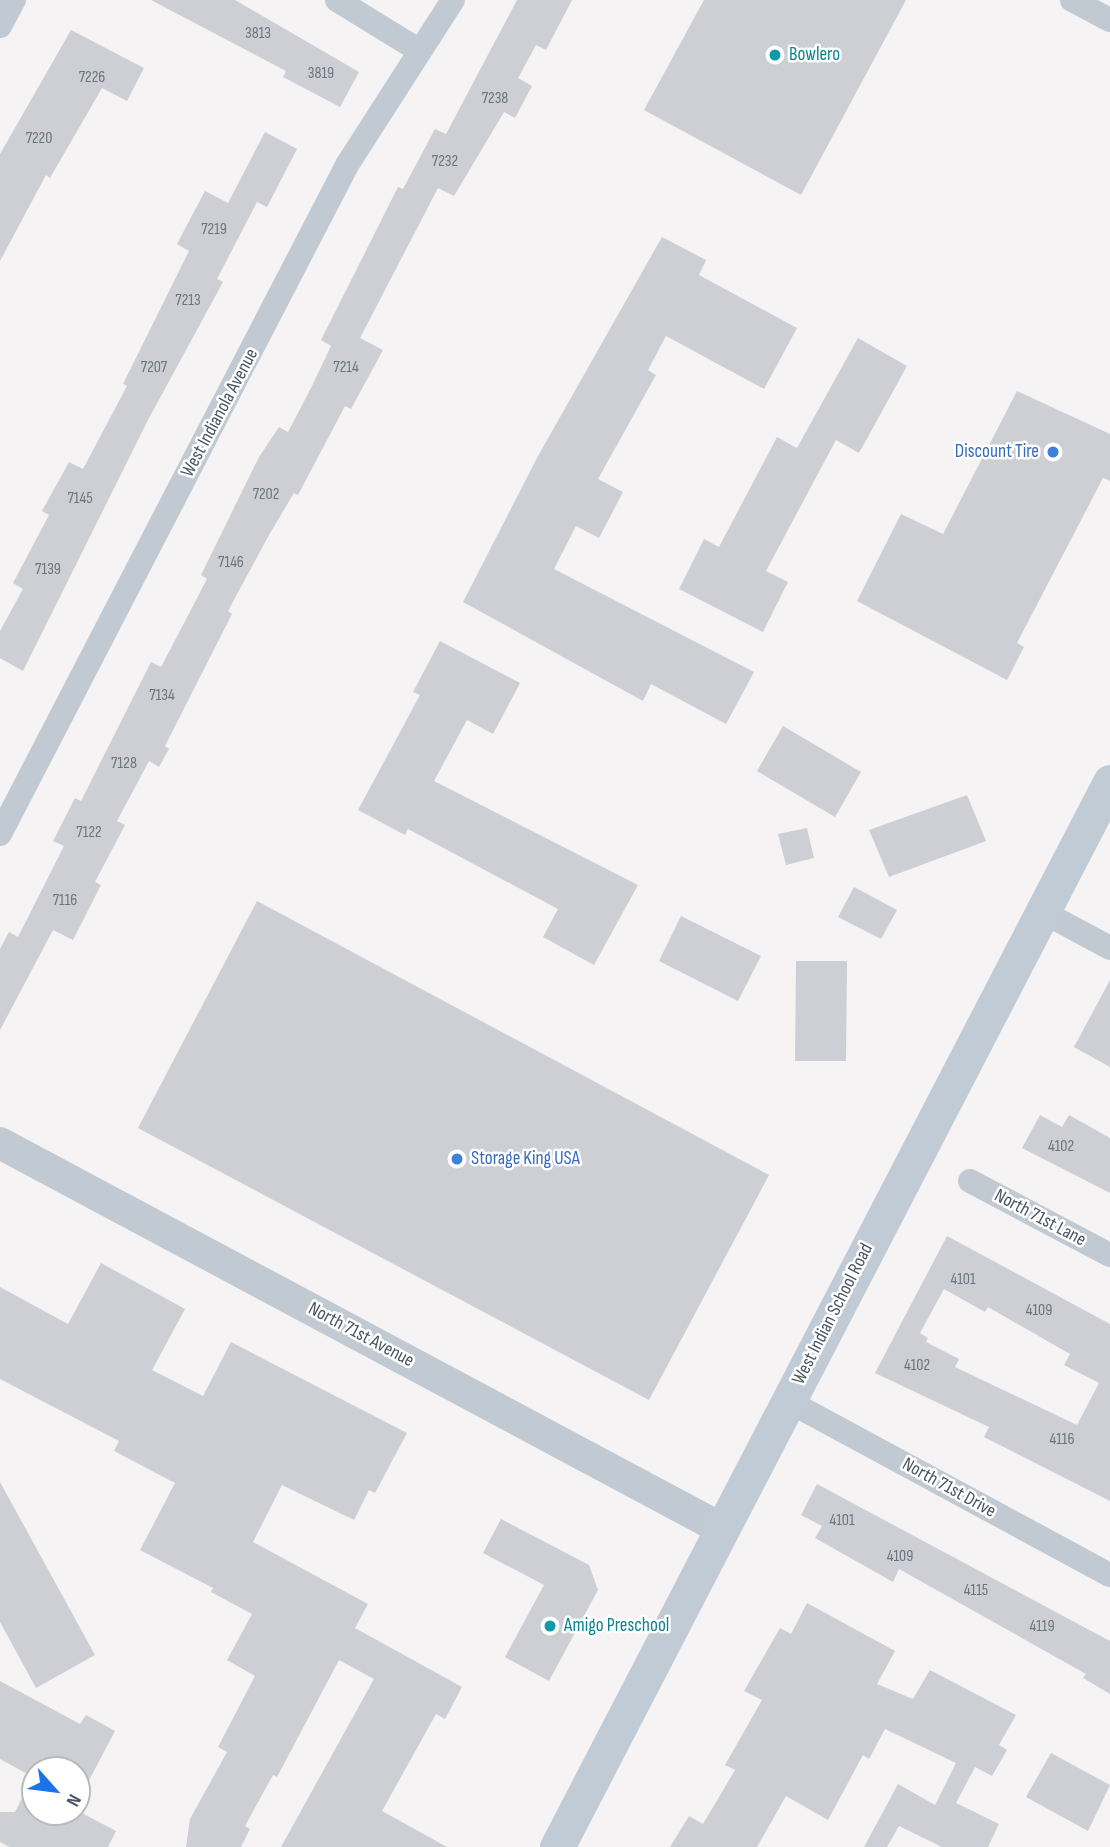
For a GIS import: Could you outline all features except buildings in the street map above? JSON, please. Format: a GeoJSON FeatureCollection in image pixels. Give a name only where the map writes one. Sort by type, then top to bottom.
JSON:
{"type":"FeatureCollection","features":[{"type":"Feature","properties":{"kind":"main road","name":"West Indian School Road"},"geometry":{"type":"LineString","coordinates":[[557,1847],[1110,782]]}},
{"type":"Feature","properties":{"kind":"street"},"geometry":{"type":"LineString","coordinates":[[0,26],[14,0]]}},
{"type":"Feature","properties":{"kind":"street"},"geometry":{"type":"LineString","coordinates":[[338,0],[420,51]]}},
{"type":"Feature","properties":{"kind":"street","name":"West Indianola Avenue"},"geometry":{"type":"LineString","coordinates":[[0,834],[347,165],[453,0]]}},
{"type":"Feature","properties":{"kind":"street"},"geometry":{"type":"LineString","coordinates":[[1072,0],[1110,20]]}},
{"type":"Feature","properties":{"kind":"street"},"geometry":{"type":"LineString","coordinates":[[1043,912],[1110,948]]}},
{"type":"Feature","properties":{"kind":"street","name":"North 71st Avenue"},"geometry":{"type":"LineString","coordinates":[[0,1143],[722,1529]]}},
{"type":"Feature","properties":{"kind":"street","name":"North 71st Lane"},"geometry":{"type":"LineString","coordinates":[[970,1181],[1110,1255]]}},
{"type":"Feature","properties":{"kind":"street","name":"North 71st Drive"},"geometry":{"type":"LineString","coordinates":[[788,1401],[1110,1575]]}},
{"type":"Feature","properties":{"kind":"place","name":"Bowlero"},"geometry":{"type":"Point","coordinates":[775,55]}},
{"type":"Feature","properties":{"kind":"place","name":"Discount Tire"},"geometry":{"type":"Point","coordinates":[1053,452]}},
{"type":"Feature","properties":{"kind":"place","name":"Storage King USA"},"geometry":{"type":"Point","coordinates":[457,1159]}},
{"type":"Feature","properties":{"kind":"place","name":"Amigo Preschool"},"geometry":{"type":"Point","coordinates":[550,1626]}}]}
